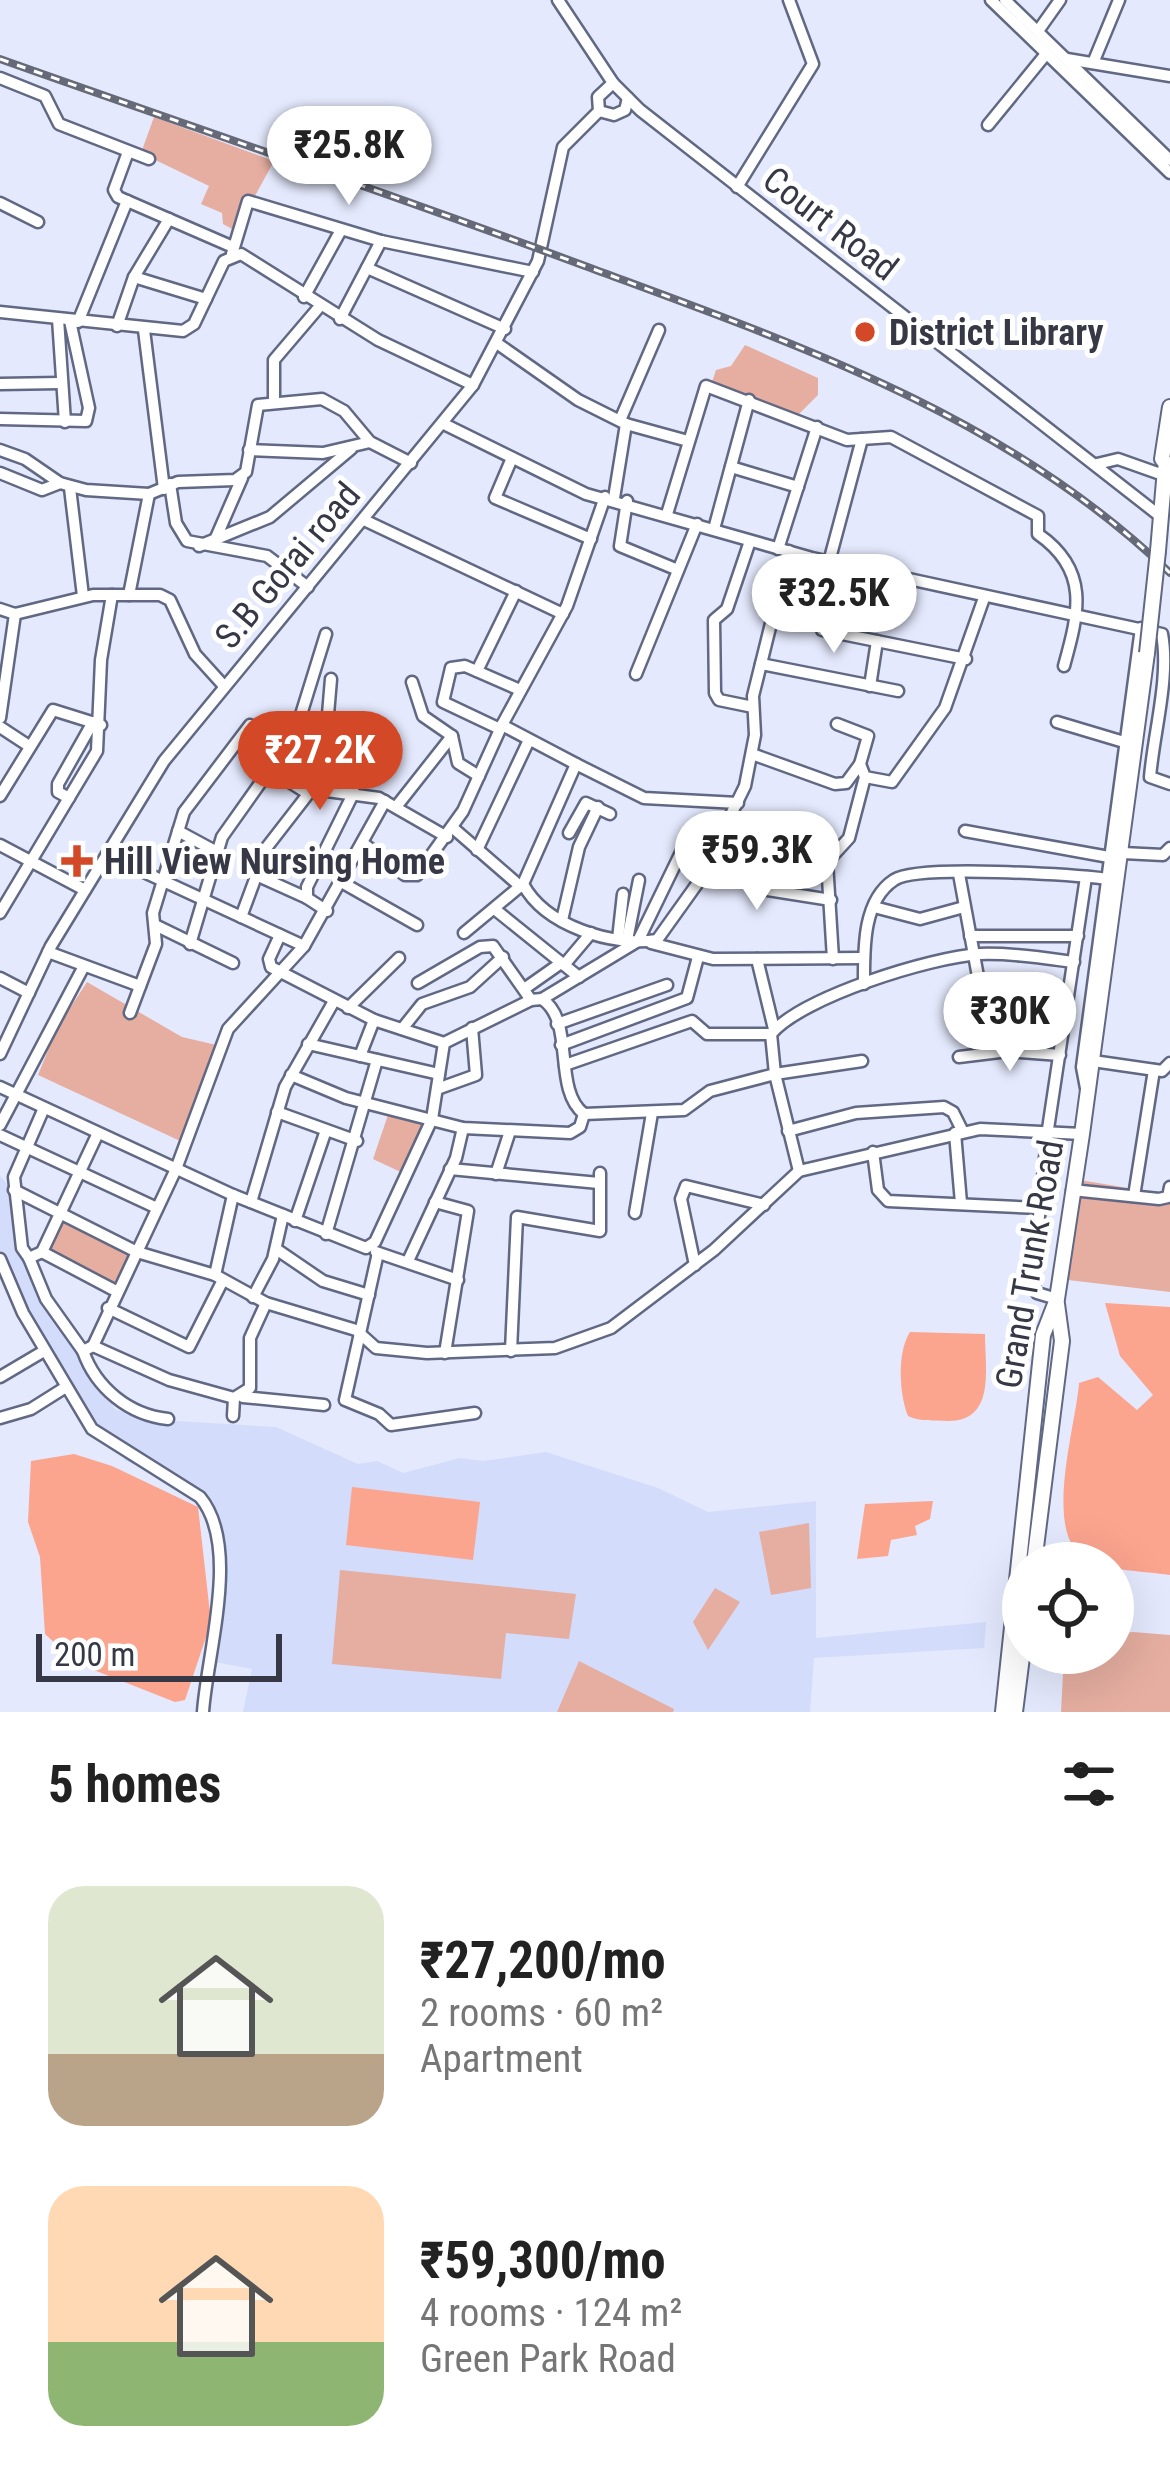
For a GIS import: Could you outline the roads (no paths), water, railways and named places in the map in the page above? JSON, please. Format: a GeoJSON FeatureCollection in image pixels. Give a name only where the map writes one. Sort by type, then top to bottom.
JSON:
{"type":"FeatureCollection","features":[{"type":"Feature","properties":{"kind":"main road"},"geometry":{"type":"LineString","coordinates":[[1166,469],[1170,407]]}},
{"type":"Feature","properties":{"kind":"main road","name":"Grand Trunk Road"},"geometry":{"type":"LineString","coordinates":[[1003,1712],[1043,1335],[1057,1299],[1088,1097],[1116,855],[1148,653],[1166,469]]}},
{"type":"Feature","properties":{"kind":"main road"},"geometry":{"type":"LineString","coordinates":[[1037,1542],[1062,1341],[1057,1299]]}},
{"type":"Feature","properties":{"kind":"main road"},"geometry":{"type":"LineString","coordinates":[[1015,1712],[1020,1674]]}},
{"type":"Feature","properties":{"kind":"street","name":"Court Road"},"geometry":{"type":"LineString","coordinates":[[558,0],[628,98],[1160,517]]}},
{"type":"Feature","properties":{"kind":"street"},"geometry":{"type":"LineString","coordinates":[[737,188],[813,64],[788,0]]}},
{"type":"Feature","properties":{"kind":"street"},"geometry":{"type":"LineString","coordinates":[[991,0],[1170,172]]}},
{"type":"Feature","properties":{"kind":"street"},"geometry":{"type":"LineString","coordinates":[[1038,32],[1060,0]]}},
{"type":"Feature","properties":{"kind":"street"},"geometry":{"type":"LineString","coordinates":[[1093,63],[1119,0]]}},
{"type":"Feature","properties":{"kind":"street"},"geometry":{"type":"LineString","coordinates":[[1011,3],[1170,160]]}},
{"type":"Feature","properties":{"kind":"street"},"geometry":{"type":"LineString","coordinates":[[988,124],[1046,54]]}},
{"type":"Feature","properties":{"kind":"street"},"geometry":{"type":"LineString","coordinates":[[1066,58],[1170,76]]}},
{"type":"Feature","properties":{"kind":"street"},"geometry":{"type":"LineString","coordinates":[[0,78],[46,96],[59,124],[149,159]]}},
{"type":"Feature","properties":{"kind":"street","name":"S.B Gorai road"},"geometry":{"type":"LineString","coordinates":[[599,111],[598,97],[613,82]]}},
{"type":"Feature","properties":{"kind":"street","name":"S.B Gorai road"},"geometry":{"type":"LineString","coordinates":[[599,111],[605,115],[625,110],[628,98]]}},
{"type":"Feature","properties":{"kind":"street","name":"S.B Gorai road"},"geometry":{"type":"LineString","coordinates":[[0,1054],[48,952],[164,761],[473,385],[533,272],[549,223],[558,158],[571,136],[599,111]]}},
{"type":"Feature","properties":{"kind":"street"},"geometry":{"type":"LineString","coordinates":[[128,152],[114,190],[127,201],[253,260],[340,319],[473,385]]}},
{"type":"Feature","properties":{"kind":"street"},"geometry":{"type":"LineString","coordinates":[[65,422],[60,383],[68,320],[127,201]]}},
{"type":"Feature","properties":{"kind":"street"},"geometry":{"type":"LineString","coordinates":[[0,312],[183,331],[194,324],[232,251],[248,201],[381,242],[533,272]]}},
{"type":"Feature","properties":{"kind":"street"},"geometry":{"type":"LineString","coordinates":[[0,203],[38,221]]}},
{"type":"Feature","properties":{"kind":"street"},"geometry":{"type":"LineString","coordinates":[[116,326],[134,277],[169,219]]}},
{"type":"Feature","properties":{"kind":"street"},"geometry":{"type":"LineString","coordinates":[[304,298],[341,230]]}},
{"type":"Feature","properties":{"kind":"street"},"geometry":{"type":"LineString","coordinates":[[340,319],[381,242]]}},
{"type":"Feature","properties":{"kind":"street"},"geometry":{"type":"LineString","coordinates":[[367,268],[506,329]]}},
{"type":"Feature","properties":{"kind":"street"},"geometry":{"type":"LineString","coordinates":[[134,277],[206,299]]}},
{"type":"Feature","properties":{"kind":"street"},"geometry":{"type":"LineString","coordinates":[[274,400],[274,359],[320,306]]}},
{"type":"Feature","properties":{"kind":"street"},"geometry":{"type":"LineString","coordinates":[[0,419],[86,421],[90,415],[68,320]]}},
{"type":"Feature","properties":{"kind":"street"},"geometry":{"type":"LineString","coordinates":[[144,330],[167,486],[181,534],[199,546],[267,556],[308,587]]}},
{"type":"Feature","properties":{"kind":"street"},"geometry":{"type":"LineString","coordinates":[[364,844],[412,877],[450,833],[563,614],[609,497],[624,421],[658,330]]}},
{"type":"Feature","properties":{"kind":"street"},"geometry":{"type":"LineString","coordinates":[[498,344],[578,400],[624,421],[688,441]]}},
{"type":"Feature","properties":{"kind":"street"},"geometry":{"type":"LineString","coordinates":[[0,384],[60,383]]}},
{"type":"Feature","properties":{"kind":"street"},"geometry":{"type":"LineString","coordinates":[[667,514],[706,386],[847,440],[891,437],[1035,512],[1038,534],[1060,550],[1075,581],[1076,617],[1064,666]]}},
{"type":"Feature","properties":{"kind":"street"},"geometry":{"type":"LineString","coordinates":[[215,540],[242,478],[258,405],[322,399],[344,411],[370,442],[411,463]]}},
{"type":"Feature","properties":{"kind":"street"},"geometry":{"type":"LineString","coordinates":[[714,529],[748,400]]}},
{"type":"Feature","properties":{"kind":"street"},"geometry":{"type":"LineString","coordinates":[[444,424],[586,494],[628,501],[829,562],[1162,634],[1165,694],[1158,705],[1150,777],[1170,784]]}},
{"type":"Feature","properties":{"kind":"street"},"geometry":{"type":"LineString","coordinates":[[280,935],[269,959],[282,974],[374,1020],[444,1043],[579,977],[632,941],[663,934],[712,857],[738,803],[752,754],[753,707],[783,550],[817,427]]}},
{"type":"Feature","properties":{"kind":"street"},"geometry":{"type":"LineString","coordinates":[[829,562],[862,440]]}},
{"type":"Feature","properties":{"kind":"street"},"geometry":{"type":"LineString","coordinates":[[249,450],[322,453],[370,442]]}},
{"type":"Feature","properties":{"kind":"street"},"geometry":{"type":"LineString","coordinates":[[199,546],[270,517],[351,449]]}},
{"type":"Feature","properties":{"kind":"street"},"geometry":{"type":"LineString","coordinates":[[0,451],[25,459],[65,486],[83,596]]}},
{"type":"Feature","properties":{"kind":"street"},"geometry":{"type":"LineString","coordinates":[[512,458],[496,498],[591,538]]}},
{"type":"Feature","properties":{"kind":"street","name":"Court Road"},"geometry":{"type":"LineString","coordinates":[[1097,464],[1118,459],[1166,469]]}},
{"type":"Feature","properties":{"kind":"street"},"geometry":{"type":"LineString","coordinates":[[730,467],[798,487]]}},
{"type":"Feature","properties":{"kind":"street"},"geometry":{"type":"LineString","coordinates":[[0,473],[42,490],[65,486],[149,494],[167,486],[242,478]]}},
{"type":"Feature","properties":{"kind":"street"},"geometry":{"type":"LineString","coordinates":[[129,595],[149,494]]}},
{"type":"Feature","properties":{"kind":"street"},"geometry":{"type":"LineString","coordinates":[[628,501],[620,546],[678,570]]}},
{"type":"Feature","properties":{"kind":"street"},"geometry":{"type":"LineString","coordinates":[[144,518],[175,516]]}},
{"type":"Feature","properties":{"kind":"street"},"geometry":{"type":"LineString","coordinates":[[364,520],[563,614]]}},
{"type":"Feature","properties":{"kind":"street"},"geometry":{"type":"LineString","coordinates":[[636,674],[697,524]]}},
{"type":"Feature","properties":{"kind":"street"},"geometry":{"type":"LineString","coordinates":[[750,541],[728,609],[714,620],[713,637],[715,694],[719,700],[753,707]]}},
{"type":"Feature","properties":{"kind":"street"},"geometry":{"type":"LineString","coordinates":[[477,671],[517,591]]}},
{"type":"Feature","properties":{"kind":"street"},"geometry":{"type":"LineString","coordinates":[[0,913],[98,751],[101,660],[112,595]]}},
{"type":"Feature","properties":{"kind":"street"},"geometry":{"type":"LineString","coordinates":[[0,625],[83,596],[170,600],[195,653],[224,686]]}},
{"type":"Feature","properties":{"kind":"street"},"geometry":{"type":"LineString","coordinates":[[862,771],[885,784],[897,777],[936,724],[966,659],[984,598]]}},
{"type":"Feature","properties":{"kind":"street"},"geometry":{"type":"LineString","coordinates":[[0,609],[15,618]]}},
{"type":"Feature","properties":{"kind":"street"},"geometry":{"type":"LineString","coordinates":[[15,618],[0,723],[29,746]]}},
{"type":"Feature","properties":{"kind":"street"},"geometry":{"type":"LineString","coordinates":[[1088,1097],[1082,1067],[1108,880],[1116,855],[1137,627]]}},
{"type":"Feature","properties":{"kind":"street"},"geometry":{"type":"LineString","coordinates":[[822,630],[966,659]]}},
{"type":"Feature","properties":{"kind":"street"},"geometry":{"type":"LineString","coordinates":[[190,944],[217,851],[233,817],[272,771],[303,714],[326,634]]}},
{"type":"Feature","properties":{"kind":"street"},"geometry":{"type":"LineString","coordinates":[[871,686],[878,641]]}},
{"type":"Feature","properties":{"kind":"street"},"geometry":{"type":"LineString","coordinates":[[761,664],[898,692]]}},
{"type":"Feature","properties":{"kind":"street"},"geometry":{"type":"LineString","coordinates":[[520,690],[454,665],[440,698],[644,798],[738,803]]}},
{"type":"Feature","properties":{"kind":"street"},"geometry":{"type":"LineString","coordinates":[[242,917],[274,834],[309,791],[326,738],[331,679]]}},
{"type":"Feature","properties":{"kind":"street"},"geometry":{"type":"LineString","coordinates":[[412,682],[423,716],[452,736],[458,763],[479,776]]}},
{"type":"Feature","properties":{"kind":"street"},"geometry":{"type":"LineString","coordinates":[[0,796],[53,710],[97,724]]}},
{"type":"Feature","properties":{"kind":"street"},"geometry":{"type":"LineString","coordinates":[[1057,722],[1124,742]]}},
{"type":"Feature","properties":{"kind":"street"},"geometry":{"type":"LineString","coordinates":[[833,958],[827,862],[849,838],[868,736],[836,724]]}},
{"type":"Feature","properties":{"kind":"street"},"geometry":{"type":"LineString","coordinates":[[130,1013],[156,944],[153,913],[191,799],[250,725]]}},
{"type":"Feature","properties":{"kind":"street"},"geometry":{"type":"LineString","coordinates":[[168,1419],[149,1417],[112,1395],[93,1375],[88,1349],[176,1169],[228,1029],[304,946],[391,804],[452,736]]}},
{"type":"Feature","properties":{"kind":"street"},"geometry":{"type":"LineString","coordinates":[[477,850],[529,740]]}},
{"type":"Feature","properties":{"kind":"street"},"geometry":{"type":"LineString","coordinates":[[752,754],[835,784],[862,771]]}},
{"type":"Feature","properties":{"kind":"street"},"geometry":{"type":"LineString","coordinates":[[464,933],[522,885],[576,764]]}},
{"type":"Feature","properties":{"kind":"street"},"geometry":{"type":"LineString","coordinates":[[272,771],[309,791],[354,792],[391,804],[450,833],[562,920],[591,933],[698,957],[864,958]]}},
{"type":"Feature","properties":{"kind":"street"},"geometry":{"type":"LineString","coordinates":[[307,898],[354,792]]}},
{"type":"Feature","properties":{"kind":"street"},"geometry":{"type":"LineString","coordinates":[[569,833],[584,805],[610,814]]}},
{"type":"Feature","properties":{"kind":"street"},"geometry":{"type":"LineString","coordinates":[[562,920],[582,839],[598,807]]}},
{"type":"Feature","properties":{"kind":"street"},"geometry":{"type":"LineString","coordinates":[[550,825],[582,839]]}},
{"type":"Feature","properties":{"kind":"street"},"geometry":{"type":"LineString","coordinates":[[178,831],[217,851]]}},
{"type":"Feature","properties":{"kind":"street"},"geometry":{"type":"LineString","coordinates":[[965,832],[1116,855],[1162,855],[1170,848]]}},
{"type":"Feature","properties":{"kind":"street"},"geometry":{"type":"LineString","coordinates":[[632,941],[689,836]]}},
{"type":"Feature","properties":{"kind":"street"},"geometry":{"type":"LineString","coordinates":[[0,844],[85,890]]}},
{"type":"Feature","properties":{"kind":"street"},"geometry":{"type":"LineString","coordinates":[[107,854],[304,946]]}},
{"type":"Feature","properties":{"kind":"street"},"geometry":{"type":"LineString","coordinates":[[712,857],[755,889],[831,901]]}},
{"type":"Feature","properties":{"kind":"street"},"geometry":{"type":"LineString","coordinates":[[959,874],[992,1052]]}},
{"type":"Feature","properties":{"kind":"street"},"geometry":{"type":"LineString","coordinates":[[256,875],[327,911]]}},
{"type":"Feature","properties":{"kind":"street"},"geometry":{"type":"LineString","coordinates":[[864,984],[874,907],[883,891],[902,876],[1108,880]]}},
{"type":"Feature","properties":{"kind":"street"},"geometry":{"type":"LineString","coordinates":[[1057,1299],[1036,1292],[1032,1284],[1048,1130],[1086,877]]}},
{"type":"Feature","properties":{"kind":"street"},"geometry":{"type":"LineString","coordinates":[[632,941],[639,880]]}},
{"type":"Feature","properties":{"kind":"street"},"geometry":{"type":"LineString","coordinates":[[343,883],[417,925]]}},
{"type":"Feature","properties":{"kind":"street"},"geometry":{"type":"LineString","coordinates":[[623,894],[632,941]]}},
{"type":"Feature","properties":{"kind":"street"},"geometry":{"type":"LineString","coordinates":[[874,907],[920,919],[964,907]]}},
{"type":"Feature","properties":{"kind":"street"},"geometry":{"type":"LineString","coordinates":[[496,910],[579,977]]}},
{"type":"Feature","properties":{"kind":"street"},"geometry":{"type":"LineString","coordinates":[[155,926],[232,963]]}},
{"type":"Feature","properties":{"kind":"street"},"geometry":{"type":"LineString","coordinates":[[533,996],[591,933]]}},
{"type":"Feature","properties":{"kind":"street"},"geometry":{"type":"LineString","coordinates":[[970,936],[1078,936]]}},
{"type":"Feature","properties":{"kind":"street"},"geometry":{"type":"LineString","coordinates":[[418,983],[480,947],[493,946],[557,1024],[572,1097],[584,1114]]}},
{"type":"Feature","properties":{"kind":"street"},"geometry":{"type":"LineString","coordinates":[[48,952],[140,986]]}},
{"type":"Feature","properties":{"kind":"street"},"geometry":{"type":"LineString","coordinates":[[566,1065],[692,1021],[707,1034],[773,1031],[864,984],[975,954],[1074,962]]}},
{"type":"Feature","properties":{"kind":"street"},"geometry":{"type":"LineString","coordinates":[[402,1029],[422,1004],[470,987],[503,957]]}},
{"type":"Feature","properties":{"kind":"street"},"geometry":{"type":"LineString","coordinates":[[561,1045],[687,998],[698,957]]}},
{"type":"Feature","properties":{"kind":"street"},"geometry":{"type":"LineString","coordinates":[[348,1008],[399,958]]}},
{"type":"Feature","properties":{"kind":"street"},"geometry":{"type":"LineString","coordinates":[[758,959],[773,1031],[775,1074],[799,1171]]}},
{"type":"Feature","properties":{"kind":"street"},"geometry":{"type":"LineString","coordinates":[[0,1125],[84,966]]}},
{"type":"Feature","properties":{"kind":"street"},"geometry":{"type":"LineString","coordinates":[[0,978],[28,993]]}},
{"type":"Feature","properties":{"kind":"street"},"geometry":{"type":"LineString","coordinates":[[557,1024],[667,985]]}},
{"type":"Feature","properties":{"kind":"street"},"geometry":{"type":"LineString","coordinates":[[250,1202],[291,1075],[334,1001]]}},
{"type":"Feature","properties":{"kind":"street"},"geometry":{"type":"LineString","coordinates":[[360,1056],[374,1020]]}},
{"type":"Feature","properties":{"kind":"street"},"geometry":{"type":"LineString","coordinates":[[437,1089],[476,1075],[472,1028]]}},
{"type":"Feature","properties":{"kind":"street"},"geometry":{"type":"LineString","coordinates":[[444,1043],[432,1119],[372,1251],[363,1335],[344,1395],[349,1404],[376,1412],[391,1426],[476,1413]]}},
{"type":"Feature","properties":{"kind":"street"},"geometry":{"type":"LineString","coordinates":[[308,1044],[439,1074]]}},
{"type":"Feature","properties":{"kind":"street"},"geometry":{"type":"LineString","coordinates":[[959,1057],[1086,1046]]}},
{"type":"Feature","properties":{"kind":"street"},"geometry":{"type":"LineString","coordinates":[[326,1234],[377,1060]]}},
{"type":"Feature","properties":{"kind":"street"},"geometry":{"type":"LineString","coordinates":[[584,1114],[684,1110],[710,1090],[862,1061]]}},
{"type":"Feature","properties":{"kind":"street"},"geometry":{"type":"LineString","coordinates":[[1093,1061],[1154,1070],[1169,1067]]}},
{"type":"Feature","properties":{"kind":"street"},"geometry":{"type":"LineString","coordinates":[[1134,1196],[1154,1070]]}},
{"type":"Feature","properties":{"kind":"street"},"geometry":{"type":"LineString","coordinates":[[291,1075],[366,1104],[464,1128],[570,1133],[580,1127],[584,1114]]}},
{"type":"Feature","properties":{"kind":"street"},"geometry":{"type":"LineString","coordinates":[[0,1087],[233,1195],[326,1234],[458,1280]]}},
{"type":"Feature","properties":{"kind":"street"},"geometry":{"type":"LineString","coordinates":[[788,1131],[856,1113],[944,1107],[953,1112],[959,1132],[961,1204]]}},
{"type":"Feature","properties":{"kind":"street"},"geometry":{"type":"LineString","coordinates":[[44,1108],[14,1190],[22,1248],[46,1299],[88,1349],[169,1380],[263,1406],[324,1405]]}},
{"type":"Feature","properties":{"kind":"street"},"geometry":{"type":"LineString","coordinates":[[277,1112],[357,1141]]}},
{"type":"Feature","properties":{"kind":"street"},"geometry":{"type":"LineString","coordinates":[[634,1214],[652,1113]]}},
{"type":"Feature","properties":{"kind":"street"},"geometry":{"type":"LineString","coordinates":[[408,1261],[464,1128]]}},
{"type":"Feature","properties":{"kind":"street"},"geometry":{"type":"LineString","coordinates":[[496,1174],[510,1131]]}},
{"type":"Feature","properties":{"kind":"street"},"geometry":{"type":"LineString","coordinates":[[14,1190],[137,1252],[219,1278],[266,1304],[363,1335],[376,1348],[511,1351],[590,1340],[695,1264],[799,1171],[959,1132],[1082,1134]]}},
{"type":"Feature","properties":{"kind":"street"},"geometry":{"type":"LineString","coordinates":[[29,1258],[42,1252],[98,1133]]}},
{"type":"Feature","properties":{"kind":"street"},"geometry":{"type":"LineString","coordinates":[[253,1297],[325,1133]]}},
{"type":"Feature","properties":{"kind":"street"},"geometry":{"type":"LineString","coordinates":[[0,1135],[157,1208]]}},
{"type":"Feature","properties":{"kind":"street"},"geometry":{"type":"LineString","coordinates":[[873,1152],[878,1190],[888,1201],[1040,1208]]}},
{"type":"Feature","properties":{"kind":"street"},"geometry":{"type":"LineString","coordinates":[[450,1169],[600,1178],[600,1231],[517,1217],[511,1351]]}},
{"type":"Feature","properties":{"kind":"street"},"geometry":{"type":"LineString","coordinates":[[695,1264],[681,1199],[686,1186],[764,1205]]}},
{"type":"Feature","properties":{"kind":"street"},"geometry":{"type":"LineString","coordinates":[[1072,1190],[1164,1199],[1170,1187]]}},
{"type":"Feature","properties":{"kind":"street"},"geometry":{"type":"LineString","coordinates":[[108,1308],[189,1347],[219,1278],[233,1195]]}},
{"type":"Feature","properties":{"kind":"street"},"geometry":{"type":"LineString","coordinates":[[435,1202],[468,1211],[446,1353]]}},
{"type":"Feature","properties":{"kind":"street"},"geometry":{"type":"LineString","coordinates":[[276,1249],[323,1281],[369,1295]]}},
{"type":"Feature","properties":{"kind":"street"},"geometry":{"type":"LineString","coordinates":[[42,1252],[116,1291]]}},
{"type":"Feature","properties":{"kind":"street"},"geometry":{"type":"LineString","coordinates":[[0,1259],[44,1351],[104,1442],[200,1497],[212,1512],[220,1605],[203,1712]]}},
{"type":"Feature","properties":{"kind":"street"},"geometry":{"type":"LineString","coordinates":[[233,1416],[238,1398],[250,1388],[250,1339],[266,1304]]}},
{"type":"Feature","properties":{"kind":"street"},"geometry":{"type":"LineString","coordinates":[[0,1377],[44,1351]]}},
{"type":"Feature","properties":{"kind":"street"},"geometry":{"type":"LineString","coordinates":[[0,1418],[31,1409],[66,1388]]}},
{"type":"Feature","properties":{"kind":"railway"},"geometry":{"type":"LineString","coordinates":[[0,59],[512,239],[819,355],[968,427],[1039,469],[1107,518],[1170,573]]}},
{"type":"Feature","properties":{"kind":"place","name":"District Library"},"geometry":{"type":"Point","coordinates":[865,332]}},
{"type":"Feature","properties":{"kind":"place","name":"Hill View Nursing Home"},"geometry":{"type":"Point","coordinates":[77,861]}}]}
